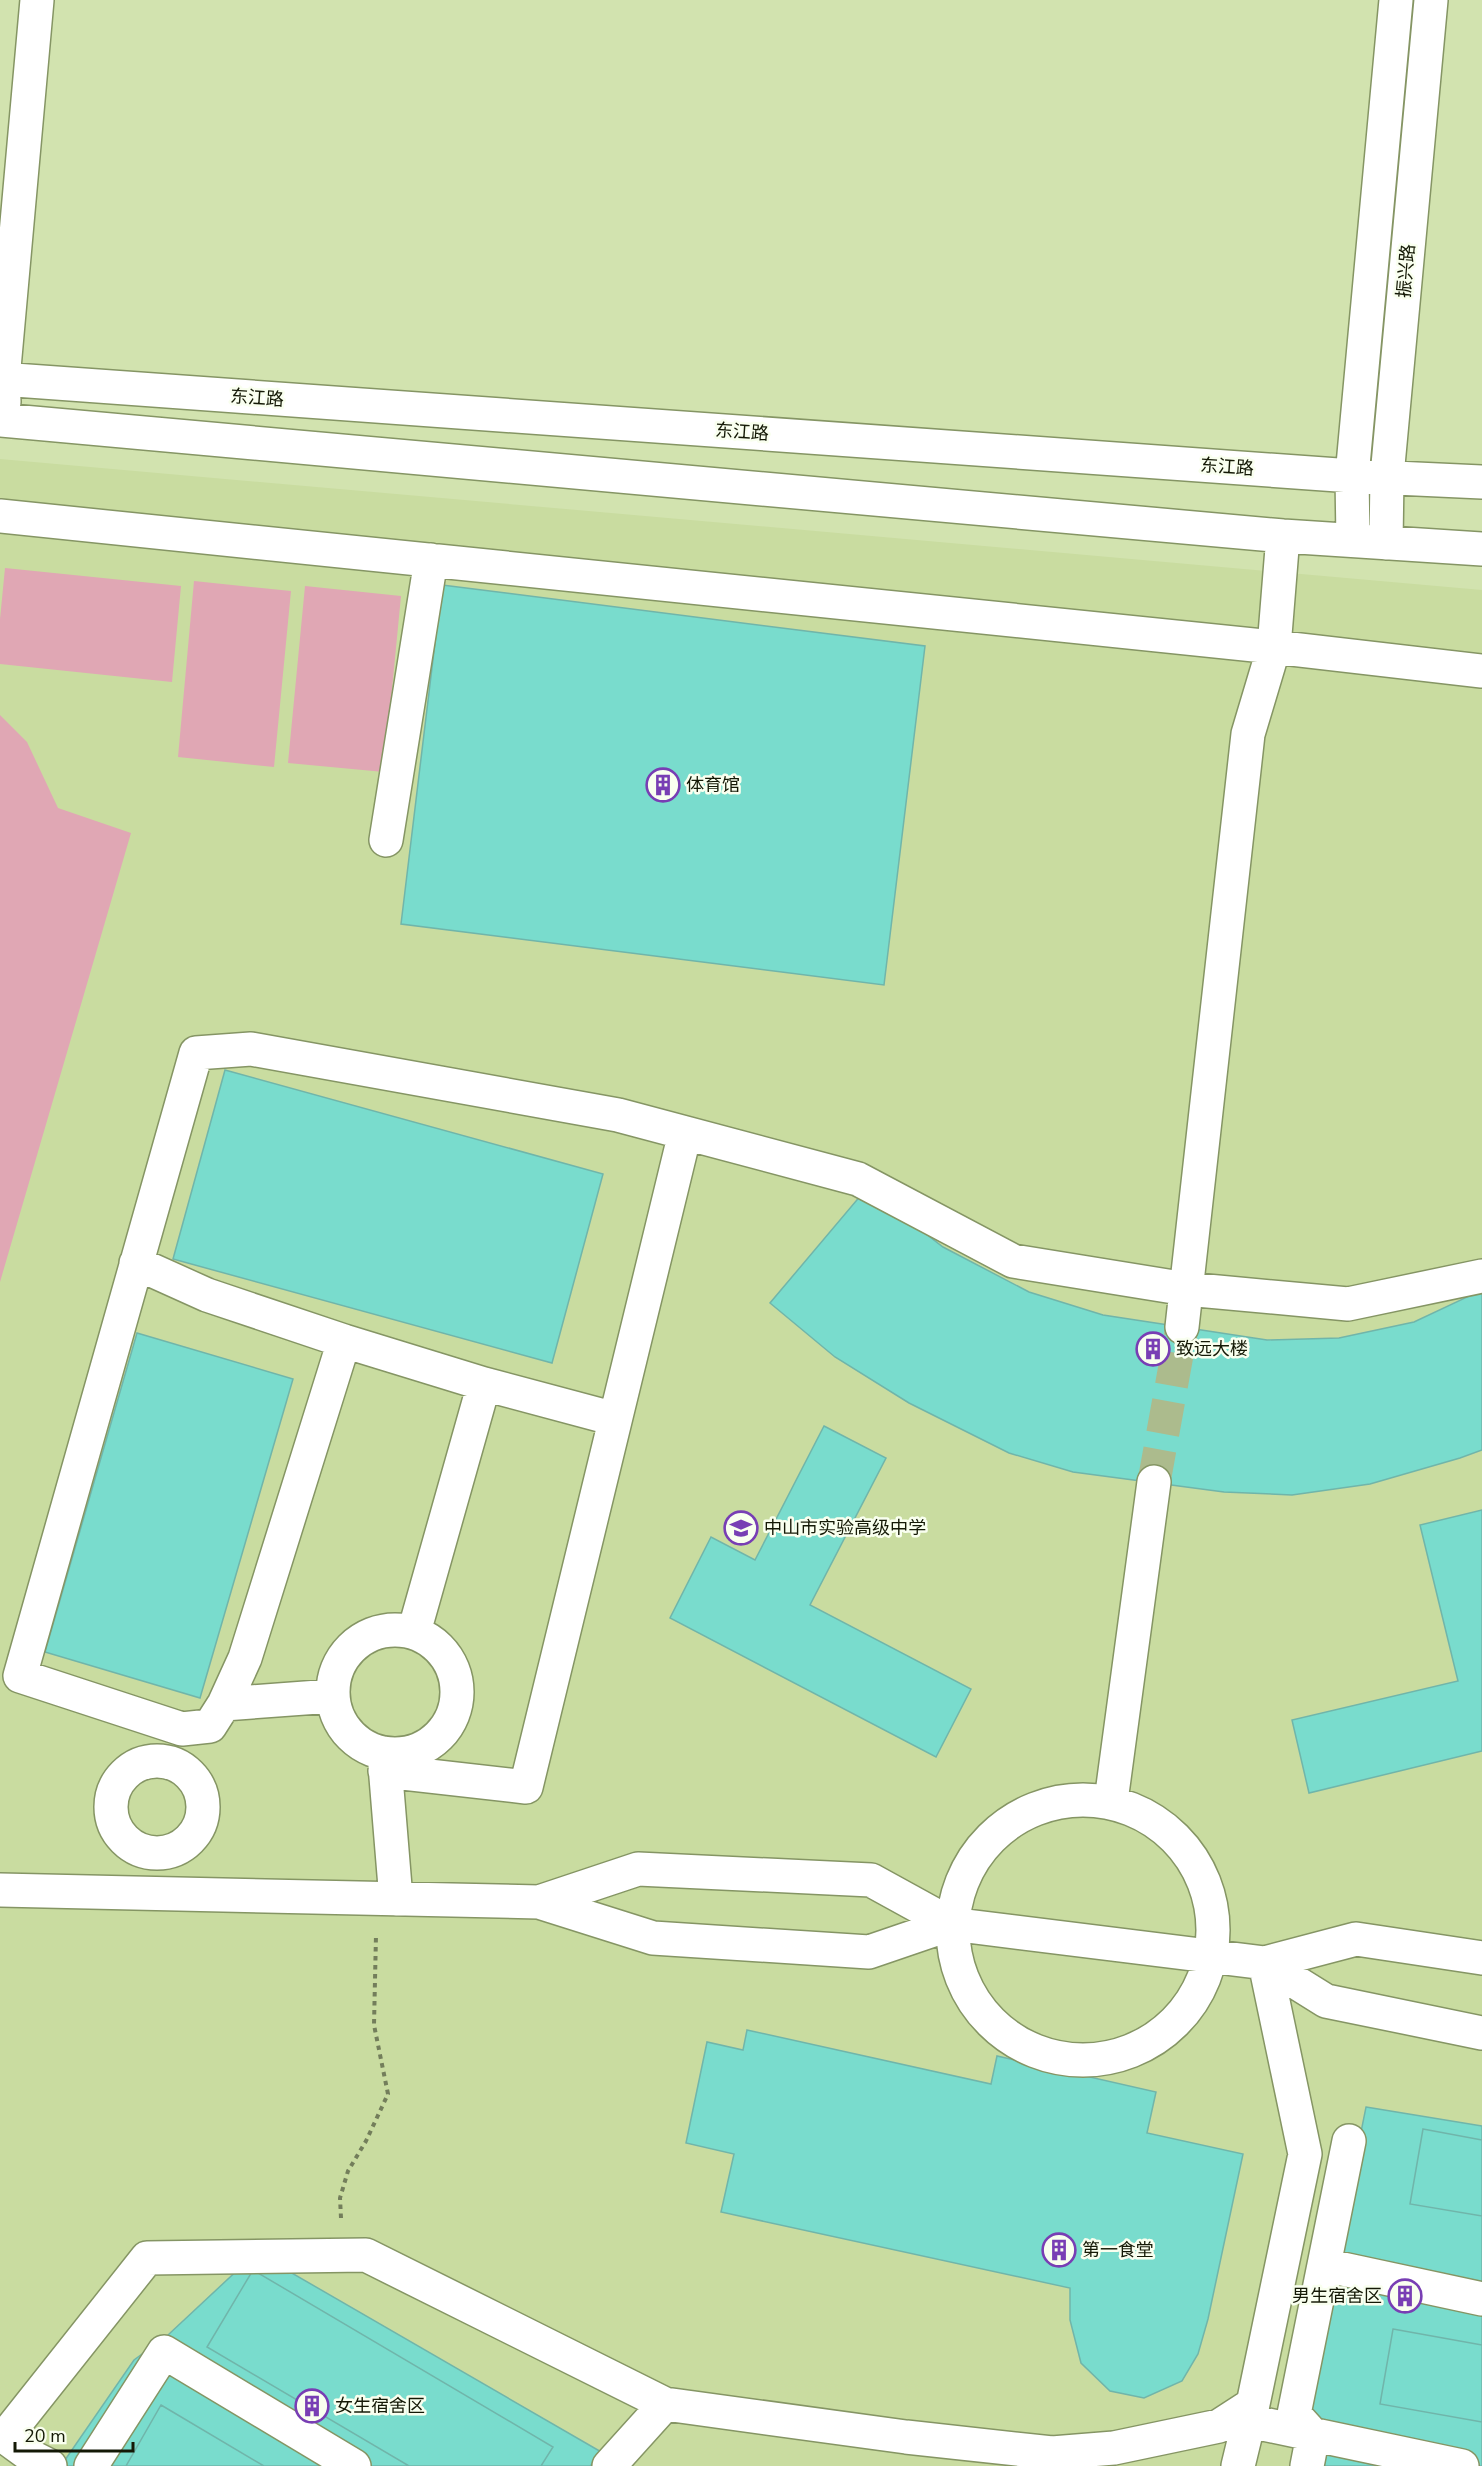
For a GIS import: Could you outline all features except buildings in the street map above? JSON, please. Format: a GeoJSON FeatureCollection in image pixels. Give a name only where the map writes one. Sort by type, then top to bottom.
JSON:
{"type":"FeatureCollection","features":[{"type":"Feature","properties":{"kind":"street"},"geometry":{"type":"LineString","coordinates":[[37,0],[1,379],[3,420],[1283,536],[1482,549]]}},
{"type":"Feature","properties":{"kind":"street","name":"振兴路"},"geometry":{"type":"LineString","coordinates":[[1353,540],[1352,476],[1396,0]]}},
{"type":"Feature","properties":{"kind":"street","name":"振兴路"},"geometry":{"type":"LineString","coordinates":[[1386,543],[1387,476],[1431,0]]}},
{"type":"Feature","properties":{"kind":"street","name":"东江路"},"geometry":{"type":"LineString","coordinates":[[1,379],[1352,476],[1482,482]]}},
{"type":"Feature","properties":{"kind":"street"},"geometry":{"type":"LineString","coordinates":[[0,516],[1482,670]]}},
{"type":"Feature","properties":{"kind":"street"},"geometry":{"type":"LineString","coordinates":[[1182,1327],[1248,734],[1274,647],[1283,536]]}},
{"type":"Feature","properties":{"kind":"street"},"geometry":{"type":"LineString","coordinates":[[386,840],[431,560]]}},
{"type":"Feature","properties":{"kind":"street"},"geometry":{"type":"LineString","coordinates":[[344,1341],[245,1658],[224,1704],[210,1726],[182,1729],[20,1676],[196,1053],[251,1049],[618,1115],[858,1179],[1013,1261],[1186,1289],[1348,1304],[1482,1276]]}},
{"type":"Feature","properties":{"kind":"street"},"geometry":{"type":"LineString","coordinates":[[384,1762],[424,1747],[441,1735],[452,1717],[457,1697],[455,1676],[447,1657],[432,1642],[414,1632],[394,1629],[374,1633],[356,1642],[338,1666],[334,1676],[332,1696],[337,1716],[348,1733],[384,1762],[526,1787],[685,1133]]}},
{"type":"Feature","properties":{"kind":"street"},"geometry":{"type":"LineString","coordinates":[[136,1263],[207,1295],[344,1341],[484,1384],[615,1419]]}},
{"type":"Feature","properties":{"kind":"street"},"geometry":{"type":"LineString","coordinates":[[414,1632],[484,1384]]}},
{"type":"Feature","properties":{"kind":"street"},"geometry":{"type":"LineString","coordinates":[[1111,1802],[1154,1482]]}},
{"type":"Feature","properties":{"kind":"street"},"geometry":{"type":"LineString","coordinates":[[224,1704],[332,1696]]}},
{"type":"Feature","properties":{"kind":"street"},"geometry":{"type":"LineString","coordinates":[[161,1761],[182,1729]]}},
{"type":"Feature","properties":{"kind":"street"},"geometry":{"type":"LineString","coordinates":[[384,1762],[387,1899]]}},
{"type":"Feature","properties":{"kind":"street"},"geometry":{"type":"LineString","coordinates":[[1065,1799],[1111,1802],[1148,1816],[1180,1842],[1203,1876],[1214,1915],[1212,1956],[1197,1996],[1169,2030],[1132,2052],[1089,2061],[1046,2056],[1007,2036],[976,2005],[956,1966],[951,1924],[961,1879],[985,1841],[1022,1813],[1065,1799]]}},
{"type":"Feature","properties":{"kind":"street"},"geometry":{"type":"LineString","coordinates":[[540,1902],[638,1869],[871,1881],[951,1924],[1265,1963],[1356,1939],[1482,1958]]}},
{"type":"Feature","properties":{"kind":"street"},"geometry":{"type":"LineString","coordinates":[[0,1890],[540,1902],[652,1938],[869,1952],[951,1924]]}},
{"type":"Feature","properties":{"kind":"street"},"geometry":{"type":"LineString","coordinates":[[1265,1963],[1326,2001],[1482,2033]]}},
{"type":"Feature","properties":{"kind":"street"},"geometry":{"type":"LineString","coordinates":[[1238,2466],[1305,2154],[1265,1963]]}},
{"type":"Feature","properties":{"kind":"street"},"geometry":{"type":"LineString","coordinates":[[1310,2450],[1294,2414],[1349,2141]]}},
{"type":"Feature","properties":{"kind":"street"},"geometry":{"type":"LineString","coordinates":[[50,2466],[3,2437],[147,2258],[366,2255],[665,2404],[1060,2459],[1219,2426],[1251,2412]]}},
{"type":"Feature","properties":{"kind":"street"},"geometry":{"type":"LineString","coordinates":[[1324,2265],[1482,2299]]}},
{"type":"Feature","properties":{"kind":"street"},"geometry":{"type":"LineString","coordinates":[[91,2466],[164,2352],[354,2466]]}},
{"type":"Feature","properties":{"kind":"street"},"geometry":{"type":"LineString","coordinates":[[609,2466],[665,2404]]}},
{"type":"Feature","properties":{"kind":"street"},"geometry":{"type":"LineString","coordinates":[[1251,2412],[1310,2450],[1462,2466]]}},
{"type":"Feature","properties":{"kind":"path"},"geometry":{"type":"LineString","coordinates":[[343,2255],[340,2198],[348,2172],[366,2141],[388,2094],[374,2025],[387,1899]]}},
{"type":"Feature","properties":{"kind":"shaded area","name":"中山市实验高级中学"},"geometry":{"type":"Polygon","coordinates":[[[0,459],[1482,590],[1482,2466],[0,2466],[0,459]]]}},
{"type":"Feature","properties":{"kind":"shaded area"},"geometry":{"type":"Polygon","coordinates":[[[5,568],[181,586],[172,682],[0,664],[0,619],[5,568]]]}},
{"type":"Feature","properties":{"kind":"shaded area"},"geometry":{"type":"Polygon","coordinates":[[[194,581],[291,591],[274,767],[178,757],[194,581]]]}},
{"type":"Feature","properties":{"kind":"shaded area"},"geometry":{"type":"Polygon","coordinates":[[[305,586],[401,596],[384,772],[288,763],[305,586]]]}},
{"type":"Feature","properties":{"kind":"shaded area"},"geometry":{"type":"Polygon","coordinates":[[[0,715],[27,742],[58,808],[131,833],[0,1282],[0,715]]]}},
{"type":"Feature","properties":{"kind":"tunnel"},"geometry":{"type":"LineString","coordinates":[[1154,1482],[1182,1327]]}},
{"type":"Feature","properties":{"kind":"place","name":"体育馆"},"geometry":{"type":"Point","coordinates":[663,785]}},
{"type":"Feature","properties":{"kind":"place","name":"致远大楼"},"geometry":{"type":"Point","coordinates":[1153,1349]}},
{"type":"Feature","properties":{"kind":"place","name":"中山市实验高级中学"},"geometry":{"type":"Point","coordinates":[741,1528]}},
{"type":"Feature","properties":{"kind":"place","name":"第一食堂"},"geometry":{"type":"Point","coordinates":[1059,2250]}},
{"type":"Feature","properties":{"kind":"place","name":"男生宿舍区"},"geometry":{"type":"Point","coordinates":[1405,2296]}},
{"type":"Feature","properties":{"kind":"place","name":"女生宿舍区"},"geometry":{"type":"Point","coordinates":[312,2406]}}]}
